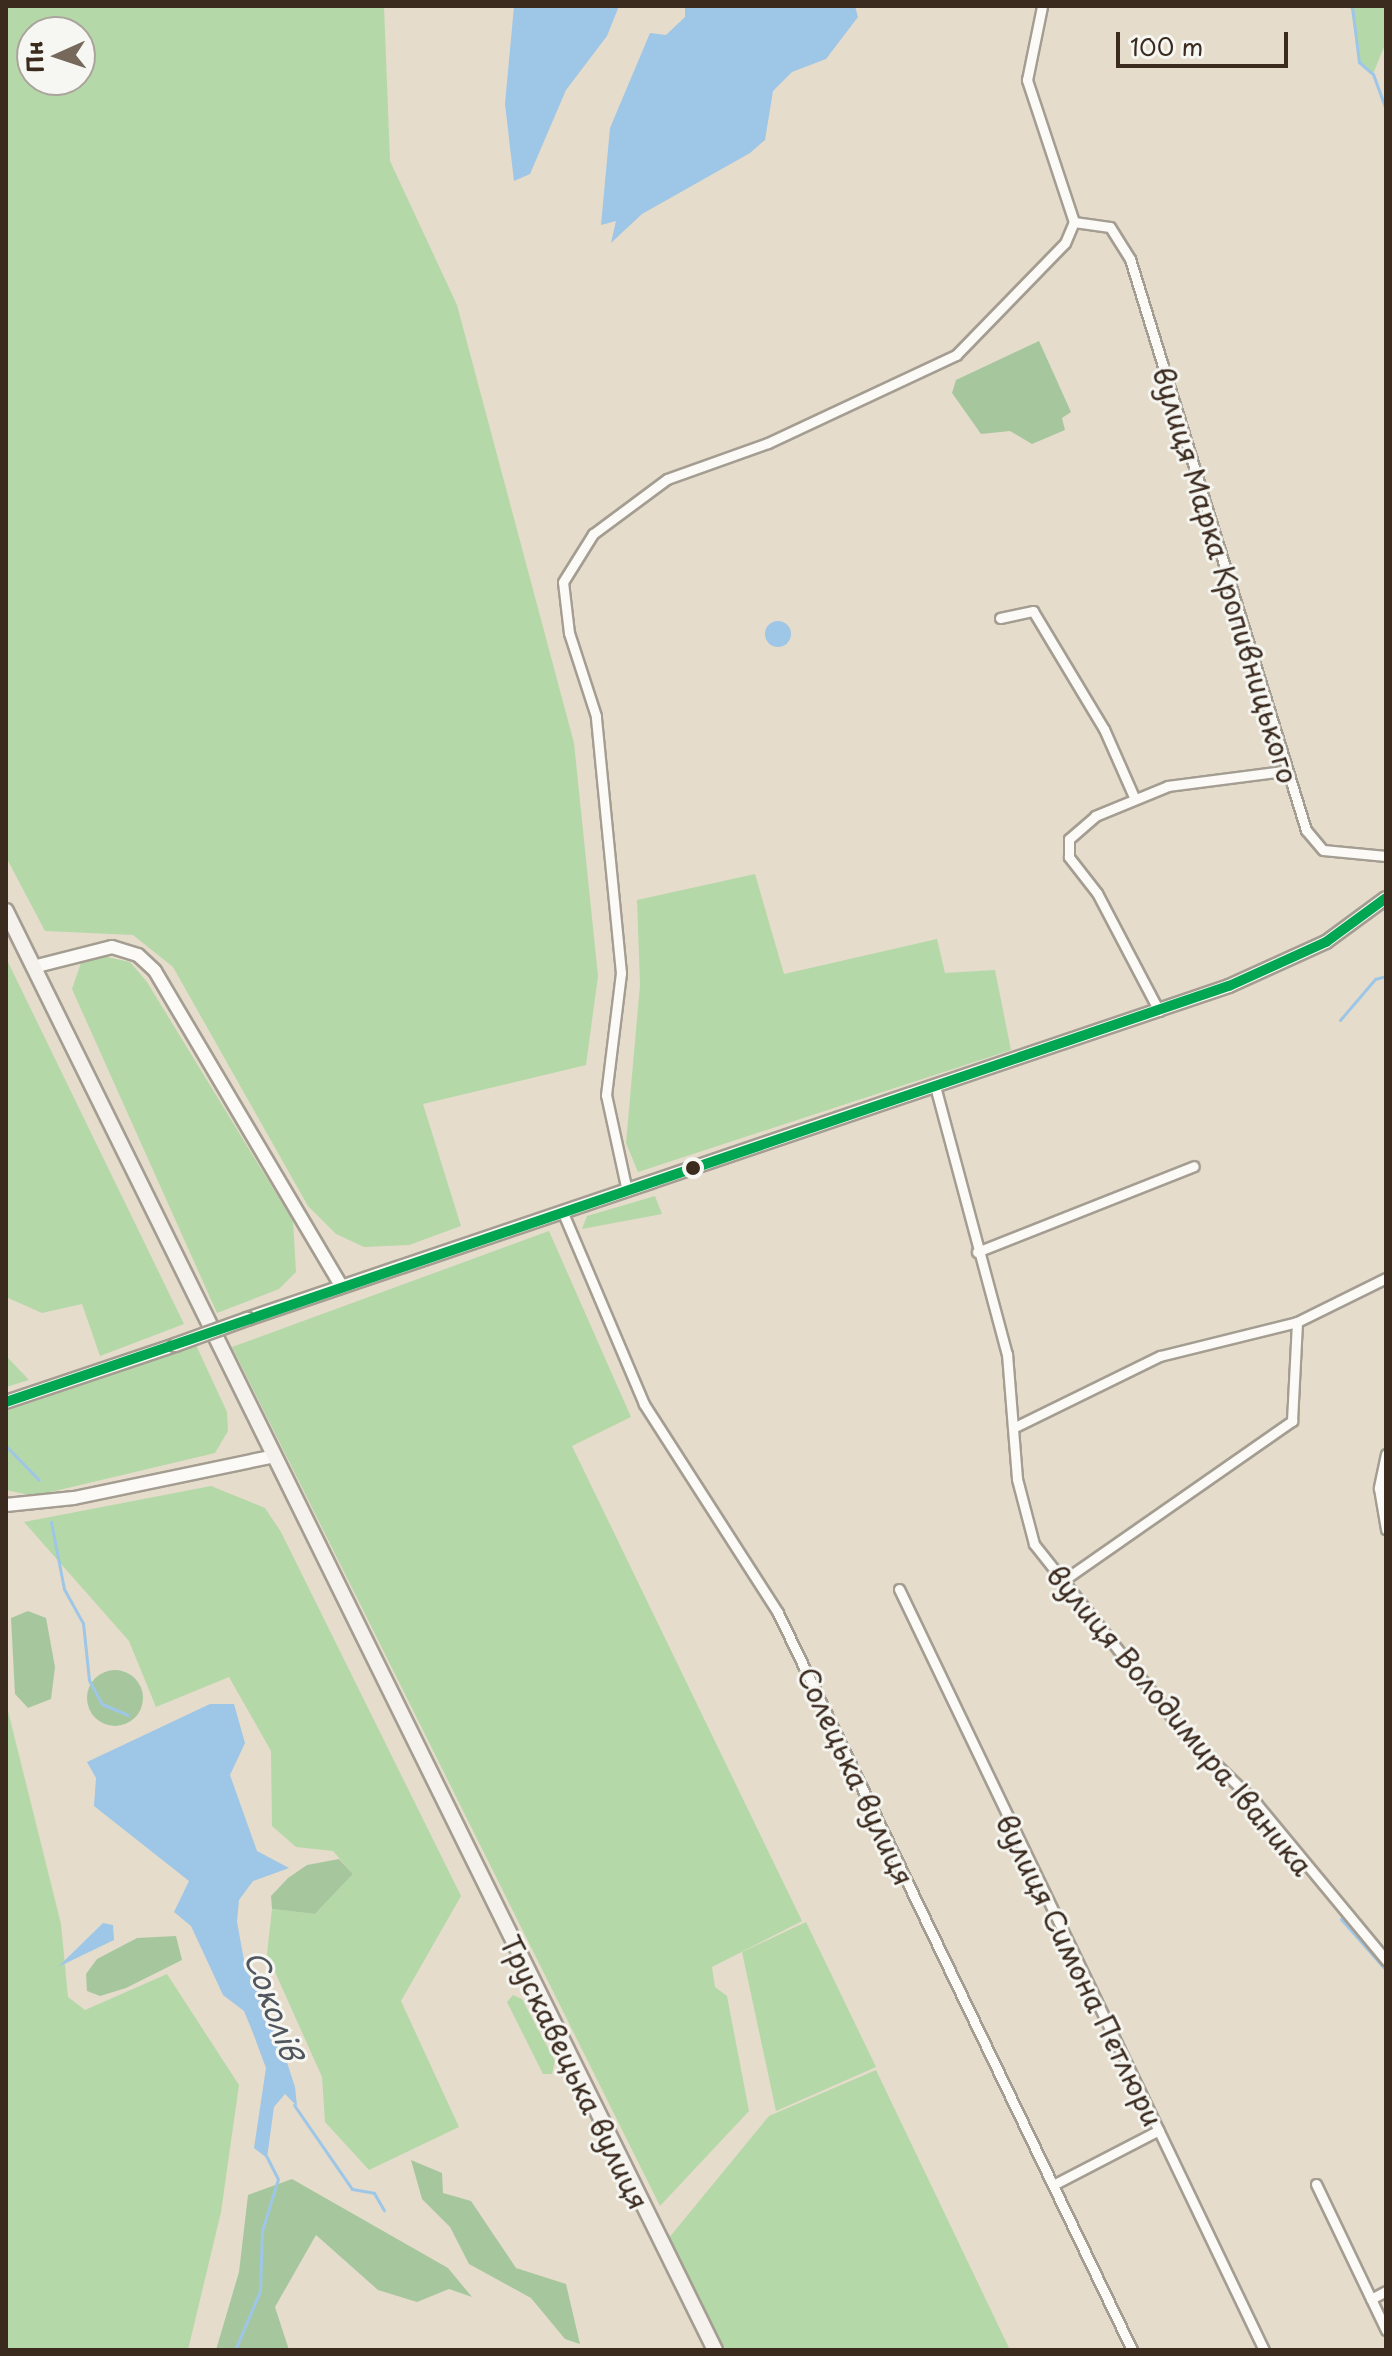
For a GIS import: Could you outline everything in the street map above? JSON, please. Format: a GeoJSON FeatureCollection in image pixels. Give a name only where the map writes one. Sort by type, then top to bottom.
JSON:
{"type":"FeatureCollection","features":[{"type":"Feature","properties":{"kind":"main road","name":"Трускавецька вулиця"},"geometry":{"type":"LineString","coordinates":[[6,911],[270,1457],[715,2350]]}},
{"type":"Feature","properties":{"kind":"street"},"geometry":{"type":"LineString","coordinates":[[627,1191],[606,1095],[621,973],[596,716],[569,633],[563,582],[593,534],[667,479],[768,443],[956,355],[1065,243],[1074,222],[1060,164],[1028,89],[1042,6]]}},
{"type":"Feature","properties":{"kind":"street","name":"вулиця Марка Кропивницького"},"geometry":{"type":"LineString","coordinates":[[1074,222],[1101,221],[1130,259],[1278,729],[1283,771],[1306,830],[1323,850],[1386,856]]}},
{"type":"Feature","properties":{"kind":"street"},"geometry":{"type":"LineString","coordinates":[[1000,618],[1033,611],[1104,729],[1134,797]]}},
{"type":"Feature","properties":{"kind":"street"},"geometry":{"type":"LineString","coordinates":[[1159,1011],[1066,847],[1076,830],[1134,797],[1182,783],[1283,771]]}},
{"type":"Feature","properties":{"kind":"street"},"geometry":{"type":"LineString","coordinates":[[6,1402],[1262,974],[1326,942],[1386,898]]}},
{"type":"Feature","properties":{"kind":"street"},"geometry":{"type":"LineString","coordinates":[[33,967],[112,947],[138,955],[155,971],[341,1286]]}},
{"type":"Feature","properties":{"kind":"street","name":"вулиця Володимира Іваника"},"geometry":{"type":"LineString","coordinates":[[935,1086],[977,1252],[1007,1354],[1017,1426],[1024,1518],[1061,1582],[1386,1960]]}},
{"type":"Feature","properties":{"kind":"street"},"geometry":{"type":"LineString","coordinates":[[977,1252],[1194,1166]]}},
{"type":"Feature","properties":{"kind":"street","name":"Солецька вулиця"},"geometry":{"type":"LineString","coordinates":[[563,1213],[644,1404],[778,1613],[1132,2350]]}},
{"type":"Feature","properties":{"kind":"street"},"geometry":{"type":"LineString","coordinates":[[1017,1426],[1160,1356],[1297,1322],[1386,1278]]}},
{"type":"Feature","properties":{"kind":"street"},"geometry":{"type":"LineString","coordinates":[[1061,1582],[1292,1421],[1297,1322]]}},
{"type":"Feature","properties":{"kind":"street"},"geometry":{"type":"LineString","coordinates":[[1386,1454],[1379,1488],[1386,1529]]}},
{"type":"Feature","properties":{"kind":"street"},"geometry":{"type":"LineString","coordinates":[[6,1505],[60,1501],[270,1457]]}},
{"type":"Feature","properties":{"kind":"street","name":"вулиця Симона Петлюри"},"geometry":{"type":"LineString","coordinates":[[899,1589],[1264,2350]]}},
{"type":"Feature","properties":{"kind":"street"},"geometry":{"type":"LineString","coordinates":[[1053,2185],[1159,2130]]}},
{"type":"Feature","properties":{"kind":"street"},"geometry":{"type":"LineString","coordinates":[[1316,2184],[1386,2330]]}},
{"type":"Feature","properties":{"kind":"street"},"geometry":{"type":"LineString","coordinates":[[1371,2299],[1386,2291]]}},
{"type":"Feature","properties":{"kind":"green space"},"geometry":{"type":"Polygon","coordinates":[[[6,6],[384,6],[390,161],[457,305],[574,743],[598,976],[586,1065],[423,1104],[461,1226],[409,1245],[364,1247],[336,1234],[308,1206],[173,967],[133,935],[45,931],[6,857],[6,6]]]}},
{"type":"Feature","properties":{"kind":"green space"},"geometry":{"type":"Polygon","coordinates":[[[1345,6],[1386,6],[1386,42],[1373,74],[1359,62],[1351,9],[1345,6]]]}},
{"type":"Feature","properties":{"kind":"green space"},"geometry":{"type":"Polygon","coordinates":[[[1039,341],[1071,412],[1062,418],[1065,430],[1032,444],[1010,431],[981,434],[952,393],[956,380],[1039,341]]]}},
{"type":"Feature","properties":{"kind":"green space"},"geometry":{"type":"Polygon","coordinates":[[[755,874],[784,974],[937,939],[945,973],[995,970],[1011,1050],[638,1172],[626,1143],[640,985],[637,900],[755,874]]]}},
{"type":"Feature","properties":{"kind":"green space"},"geometry":{"type":"Polygon","coordinates":[[[102,956],[130,962],[147,982],[293,1221],[296,1272],[279,1289],[217,1313],[72,989],[82,960],[102,956]]]}},
{"type":"Feature","properties":{"kind":"green space"},"geometry":{"type":"Polygon","coordinates":[[[6,958],[184,1324],[100,1356],[82,1304],[42,1313],[6,1297],[6,958]]]}},
{"type":"Feature","properties":{"kind":"green space"},"geometry":{"type":"Polygon","coordinates":[[[655,1196],[662,1214],[582,1229],[587,1216],[655,1196]]]}},
{"type":"Feature","properties":{"kind":"green space"},"geometry":{"type":"Polygon","coordinates":[[[549,1231],[631,1417],[572,1446],[802,1921],[712,1967],[715,1987],[727,1996],[749,2111],[660,2206],[232,1347],[549,1231]]]}},
{"type":"Feature","properties":{"kind":"green space"},"geometry":{"type":"Polygon","coordinates":[[[196,1345],[227,1412],[228,1431],[215,1453],[34,1496],[6,1490],[6,1411],[196,1345]]]}},
{"type":"Feature","properties":{"kind":"green space"},"geometry":{"type":"Polygon","coordinates":[[[6,1352],[8,1358],[29,1380],[6,1387],[6,1352]]]}},
{"type":"Feature","properties":{"kind":"green space"},"geometry":{"type":"Polygon","coordinates":[[[211,1486],[265,1508],[281,1532],[461,1896],[401,2001],[459,2127],[369,2170],[325,2122],[322,2077],[267,1954],[272,1909],[315,1914],[353,1874],[333,1851],[296,1847],[272,1826],[271,1751],[229,1677],[156,1707],[129,1641],[24,1522],[211,1486]]]}},
{"type":"Feature","properties":{"kind":"green space"},"geometry":{"type":"Polygon","coordinates":[[[28,1611],[46,1618],[55,1667],[51,1699],[28,1708],[15,1694],[11,1618],[28,1611]]]}},
{"type":"Feature","properties":{"kind":"green space"},"geometry":{"type":"Polygon","coordinates":[[[115,1670],[134,1679],[143,1698],[134,1717],[115,1726],[96,1717],[87,1698],[96,1679],[115,1670]]]}},
{"type":"Feature","properties":{"kind":"green space"},"geometry":{"type":"Polygon","coordinates":[[[6,1703],[61,1924],[68,1997],[85,2010],[167,1974],[239,2085],[221,2212],[188,2350],[6,2350],[6,1703]]]}},
{"type":"Feature","properties":{"kind":"green space"},"geometry":{"type":"Polygon","coordinates":[[[339,1859],[353,1874],[315,1914],[272,1909],[271,1896],[288,1878],[307,1865],[339,1859]]]}},
{"type":"Feature","properties":{"kind":"green space"},"geometry":{"type":"Polygon","coordinates":[[[806,1922],[876,2067],[776,2111],[742,1952],[806,1922]]]}},
{"type":"Feature","properties":{"kind":"green space"},"geometry":{"type":"Polygon","coordinates":[[[176,1936],[182,1960],[126,1988],[100,1996],[87,1991],[86,1974],[97,1959],[137,1938],[176,1936]]]}},
{"type":"Feature","properties":{"kind":"green space"},"geometry":{"type":"Polygon","coordinates":[[[513,1995],[522,1999],[555,2061],[552,2074],[543,2074],[507,2002],[513,1995]]]}},
{"type":"Feature","properties":{"kind":"green space"},"geometry":{"type":"Polygon","coordinates":[[[876,2070],[1010,2350],[722,2350],[668,2239],[769,2116],[876,2070]]]}},
{"type":"Feature","properties":{"kind":"green space"},"geometry":{"type":"Polygon","coordinates":[[[411,2160],[442,2173],[443,2193],[471,2201],[516,2268],[566,2284],[580,2344],[565,2339],[531,2298],[469,2264],[450,2227],[422,2199],[411,2160]]]}},
{"type":"Feature","properties":{"kind":"green space"},"geometry":{"type":"Polygon","coordinates":[[[292,2179],[448,2268],[472,2297],[449,2289],[417,2302],[378,2290],[316,2235],[275,2307],[289,2350],[216,2350],[239,2272],[248,2195],[292,2179]]]}},
{"type":"Feature","properties":{"kind":"water"},"geometry":{"type":"Polygon","coordinates":[[[514,6],[619,6],[607,36],[566,90],[530,174],[514,181],[505,104],[514,6]]]}},
{"type":"Feature","properties":{"kind":"water"},"geometry":{"type":"Polygon","coordinates":[[[685,6],[855,6],[858,17],[826,59],[792,72],[773,91],[765,140],[750,153],[642,214],[611,243],[616,221],[601,225],[610,128],[650,33],[666,35],[685,17],[685,6]]]}},
{"type":"Feature","properties":{"kind":"water"},"geometry":{"type":"Polygon","coordinates":[[[778,621],[787,625],[791,634],[787,643],[778,647],[769,643],[765,634],[769,625],[778,621]]]}},
{"type":"Feature","properties":{"kind":"water"},"geometry":{"type":"Polygon","coordinates":[[[210,1704],[234,1704],[245,1743],[230,1775],[257,1851],[289,1868],[253,1881],[239,1900],[237,1922],[246,1971],[265,1995],[295,2087],[297,2106],[285,2094],[274,2107],[267,2158],[254,2148],[266,2068],[244,2011],[223,1995],[191,1926],[174,1912],[189,1881],[94,1806],[96,1778],[87,1762],[210,1704]]]}},
{"type":"Feature","properties":{"kind":"water"},"geometry":{"type":"Polygon","coordinates":[[[103,1923],[113,1925],[114,1940],[58,1967],[103,1923]]]}},
{"type":"Feature","properties":{"kind":"waterway"},"geometry":{"type":"LineString","coordinates":[[1352,6],[1359,62],[1373,74],[1386,109]]}},
{"type":"Feature","properties":{"kind":"waterway"},"geometry":{"type":"LineString","coordinates":[[1340,1020],[1375,979],[1386,976]]}},
{"type":"Feature","properties":{"kind":"waterway","name":"Соколів"},"geometry":{"type":"LineString","coordinates":[[6,1446],[39,1480]]}},
{"type":"Feature","properties":{"kind":"waterway","name":"Соколів"},"geometry":{"type":"LineString","coordinates":[[51,1522],[64,1589],[83,1623],[89,1680],[102,1704],[128,1715]]}},
{"type":"Feature","properties":{"kind":"waterway"},"geometry":{"type":"LineString","coordinates":[[1341,1919],[1386,1970]]}},
{"type":"Feature","properties":{"kind":"waterway"},"geometry":{"type":"LineString","coordinates":[[294,2105],[352,2189],[374,2193],[384,2210]]}},
{"type":"Feature","properties":{"kind":"waterway","name":"Соколів"},"geometry":{"type":"LineString","coordinates":[[235,2350],[260,2291],[262,2231],[278,2179],[267,2157]]}},
{"type":"Feature","properties":{"kind":"transit line"},"geometry":{"type":"LineString","coordinates":[[6,1402],[1229,986],[1326,942],[1386,898]]}}]}
